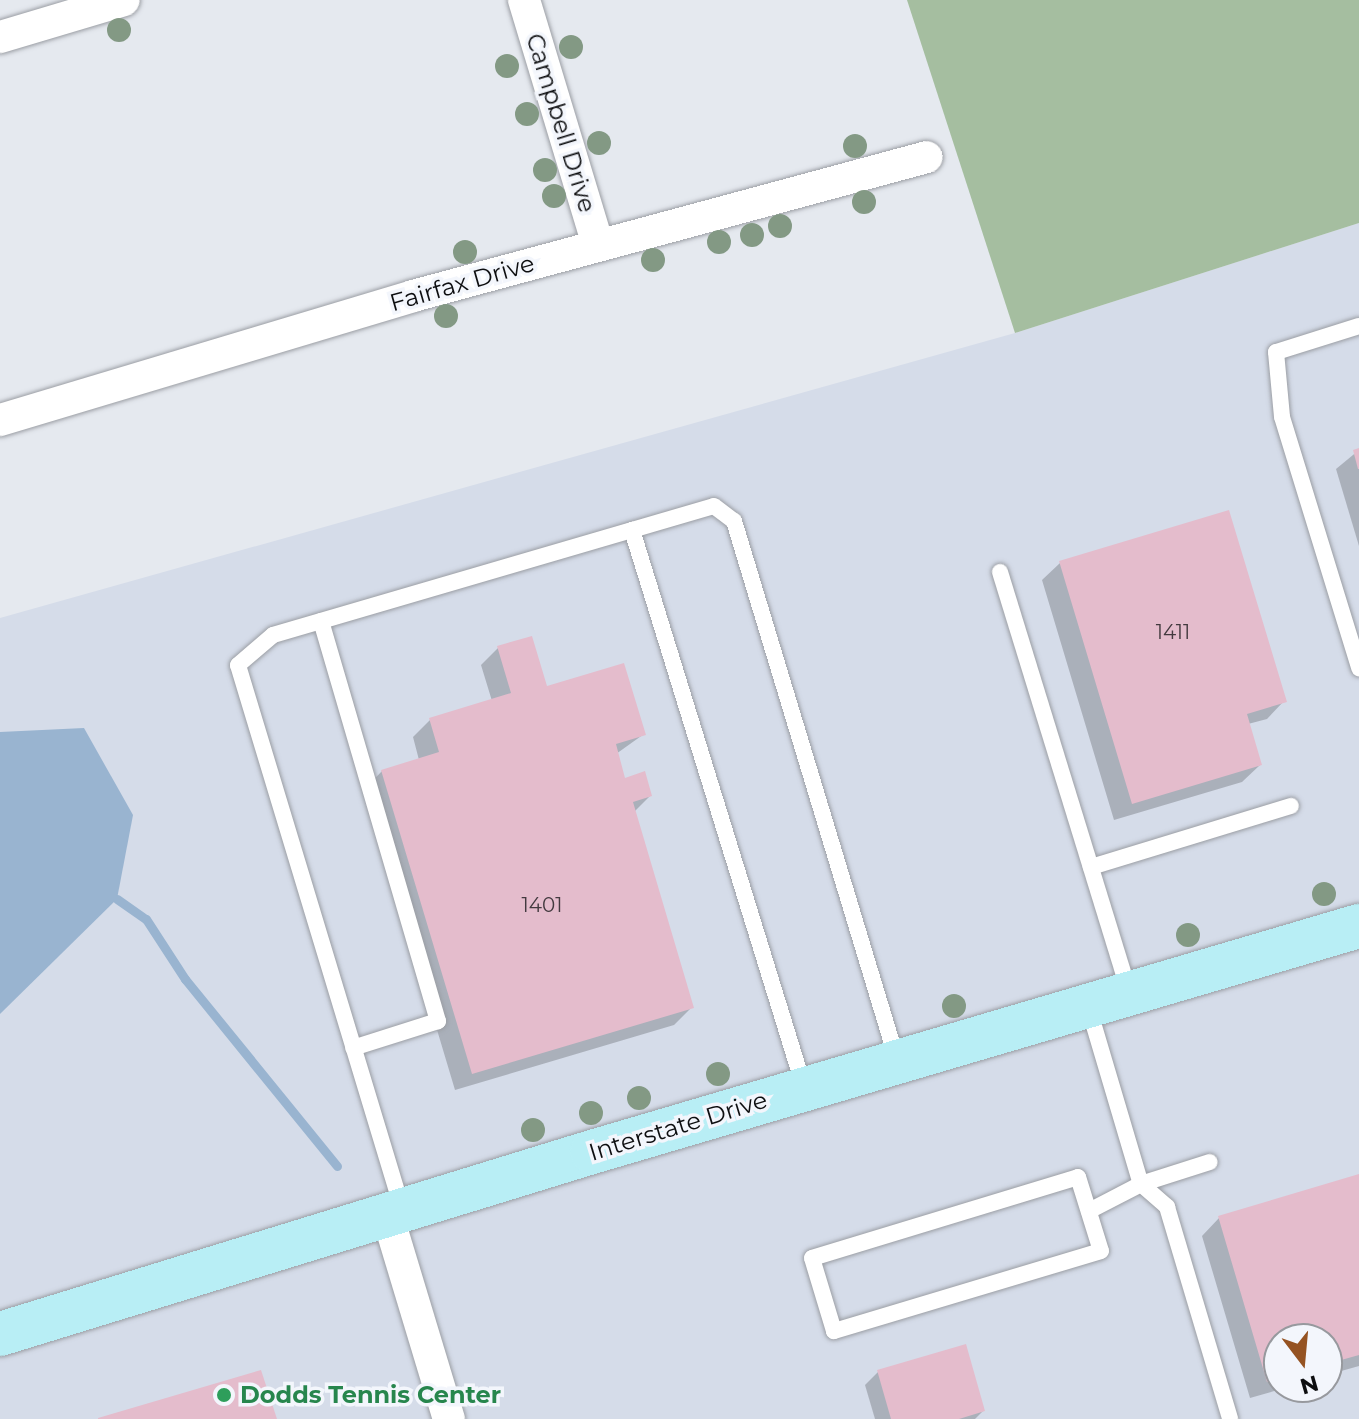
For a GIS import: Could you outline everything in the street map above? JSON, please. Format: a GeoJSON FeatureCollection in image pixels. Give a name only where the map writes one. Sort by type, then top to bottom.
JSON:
{"type":"FeatureCollection","features":[{"type":"Feature","properties":{"kind":"main road","name":"Interstate Drive"},"geometry":{"type":"LineString","coordinates":[[0,1334],[805,1088],[1359,926]]}},
{"type":"Feature","properties":{"kind":"street"},"geometry":{"type":"LineString","coordinates":[[0,37],[124,0]]}},
{"type":"Feature","properties":{"kind":"street","name":"Campbell Drive"},"geometry":{"type":"LineString","coordinates":[[524,0],[598,245]]}},
{"type":"Feature","properties":{"kind":"street","name":"Fairfax Drive"},"geometry":{"type":"LineString","coordinates":[[0,420],[598,245],[927,157]]}},
{"type":"Feature","properties":{"kind":"street"},"geometry":{"type":"LineString","coordinates":[[394,1212],[449,1419]]}},
{"type":"Feature","properties":{"kind":"lane"},"geometry":{"type":"LineString","coordinates":[[1359,326],[1276,352],[1282,417],[1359,668]]}},
{"type":"Feature","properties":{"kind":"lane"},"geometry":{"type":"LineString","coordinates":[[394,1212],[353,1048],[238,665],[273,635],[714,506],[734,521],[898,1062]]}},
{"type":"Feature","properties":{"kind":"lane"},"geometry":{"type":"LineString","coordinates":[[632,530],[805,1088]]}},
{"type":"Feature","properties":{"kind":"lane"},"geometry":{"type":"LineString","coordinates":[[1000,572],[1129,993]]}},
{"type":"Feature","properties":{"kind":"lane"},"geometry":{"type":"LineString","coordinates":[[321,621],[438,1021],[353,1048]]}},
{"type":"Feature","properties":{"kind":"lane"},"geometry":{"type":"LineString","coordinates":[[1091,867],[1291,806]]}},
{"type":"Feature","properties":{"kind":"lane"},"geometry":{"type":"LineString","coordinates":[[1087,1005],[1141,1184],[1167,1207],[1230,1419]]}},
{"type":"Feature","properties":{"kind":"lane"},"geometry":{"type":"LineString","coordinates":[[1089,1211],[1141,1184],[1210,1162]]}},
{"type":"Feature","properties":{"kind":"lane"},"geometry":{"type":"LineString","coordinates":[[1078,1177],[1089,1211],[1101,1251],[834,1331],[812,1258],[1078,1177]]}},
{"type":"Feature","properties":{"kind":"shaded area"},"geometry":{"type":"Polygon","coordinates":[[[1359,223],[1359,1419],[0,1419],[0,618],[1015,333],[1359,223]]]}},
{"type":"Feature","properties":{"kind":"green space"},"geometry":{"type":"Polygon","coordinates":[[[907,0],[1359,0],[1359,223],[1015,333],[907,0]]]}},
{"type":"Feature","properties":{"kind":"water"},"geometry":{"type":"Polygon","coordinates":[[[84,728],[133,815],[117,899],[0,1014],[0,732],[84,728]]]}},
{"type":"Feature","properties":{"kind":"building"},"geometry":{"type":"Polygon","coordinates":[[[1359,448],[1359,469],[1358,469],[1353,450],[1359,448]]]}},
{"type":"Feature","properties":{"kind":"building"},"geometry":{"type":"Polygon","coordinates":[[[1229,510],[1287,702],[1247,714],[1262,765],[1132,804],[1059,561],[1229,510]]]}},
{"type":"Feature","properties":{"kind":"building"},"geometry":{"type":"Polygon","coordinates":[[[532,636],[547,686],[624,663],[646,735],[616,744],[625,778],[645,771],[652,796],[633,802],[694,1008],[472,1074],[381,770],[439,752],[429,718],[511,693],[497,646],[532,636]]]}},
{"type":"Feature","properties":{"kind":"building"},"geometry":{"type":"Polygon","coordinates":[[[1359,1174],[1359,1355],[1343,1360],[1343,1323],[1263,1323],[1263,1368],[1218,1216],[1359,1174]]]}},
{"type":"Feature","properties":{"kind":"building"},"geometry":{"type":"Polygon","coordinates":[[[966,1344],[985,1411],[959,1419],[891,1419],[877,1370],[966,1344]]]}},
{"type":"Feature","properties":{"kind":"building","name":"Dodds Tennis Center"},"geometry":{"type":"Polygon","coordinates":[[[261,1370],[277,1419],[98,1419],[98,1418],[261,1370]]]}},
{"type":"Feature","properties":{"kind":"waterway"},"geometry":{"type":"LineString","coordinates":[[117,899],[146,919],[185,979],[337,1166]]}},
{"type":"Feature","properties":{"kind":"place","name":"Dodds Tennis Center"},"geometry":{"type":"Point","coordinates":[224,1395]}}]}
